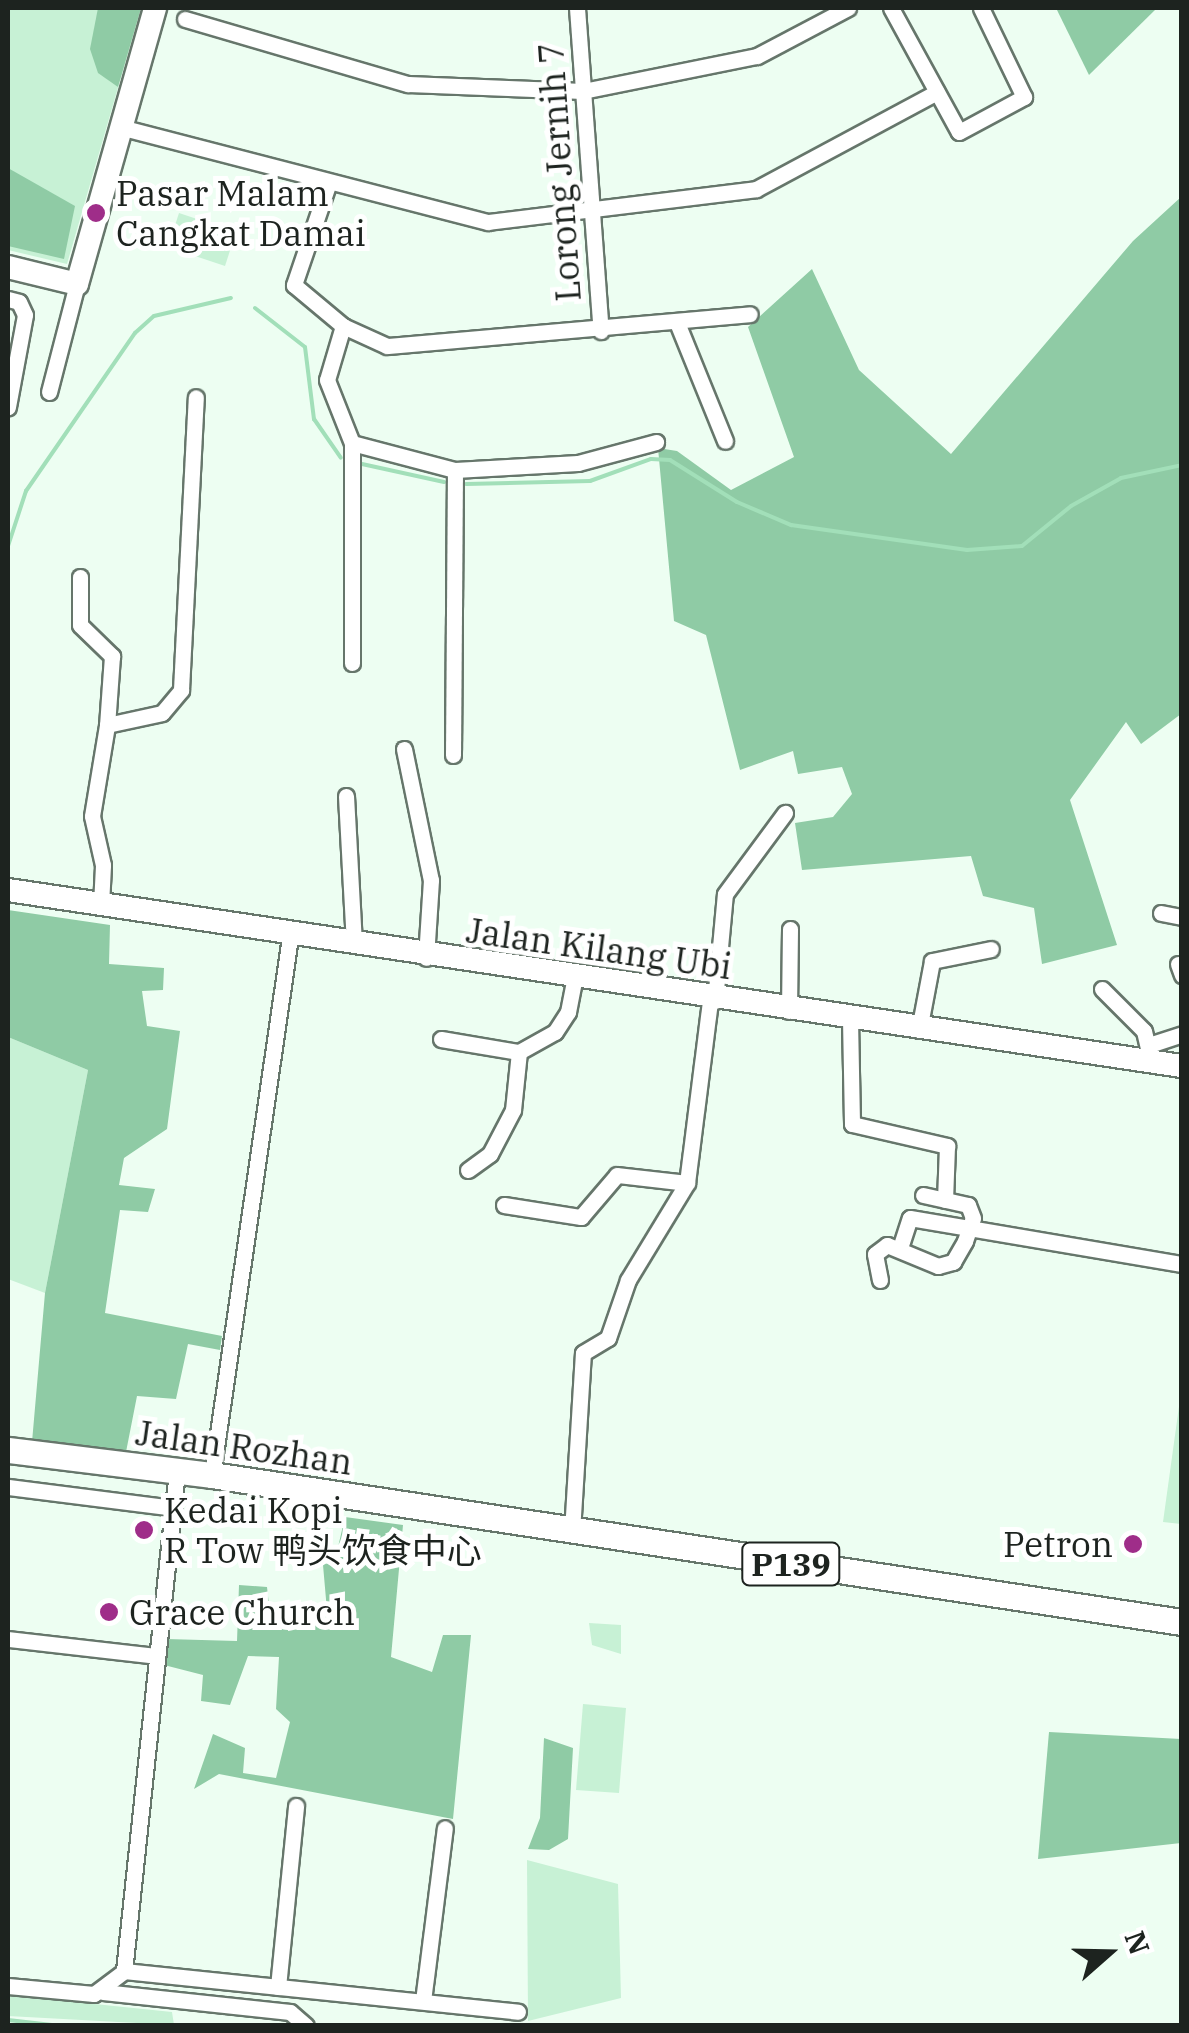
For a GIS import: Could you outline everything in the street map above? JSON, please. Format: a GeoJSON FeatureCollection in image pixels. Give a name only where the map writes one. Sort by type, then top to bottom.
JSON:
{"type":"FeatureCollection","features":[{"type":"Feature","properties":{"kind":"main road","name":"Jalan Rozhan"},"geometry":{"type":"LineString","coordinates":[[8,1450],[212,1475],[1182,1622]]}},
{"type":"Feature","properties":{"kind":"street"},"geometry":{"type":"LineString","coordinates":[[50,392],[155,8]]}},
{"type":"Feature","properties":{"kind":"street","name":"Lorong Jernih 7"},"geometry":{"type":"LineString","coordinates":[[577,8],[601,331]]}},
{"type":"Feature","properties":{"kind":"street"},"geometry":{"type":"LineString","coordinates":[[185,19],[408,84],[583,92],[757,56],[848,8]]}},
{"type":"Feature","properties":{"kind":"street"},"geometry":{"type":"LineString","coordinates":[[891,8],[959,132],[1024,97],[981,8]]}},
{"type":"Feature","properties":{"kind":"street"},"geometry":{"type":"LineString","coordinates":[[120,127],[488,222],[592,213],[756,189],[937,92]]}},
{"type":"Feature","properties":{"kind":"street","name":"Lorong Jernih 7"},"geometry":{"type":"LineString","coordinates":[[328,182],[294,285],[344,326],[388,346],[417,347],[601,331],[750,314]]}},
{"type":"Feature","properties":{"kind":"street"},"geometry":{"type":"LineString","coordinates":[[8,267],[77,284]]}},
{"type":"Feature","properties":{"kind":"street"},"geometry":{"type":"LineString","coordinates":[[8,407],[25,315],[13,300]]}},
{"type":"Feature","properties":{"kind":"street"},"geometry":{"type":"LineString","coordinates":[[678,324],[725,440]]}},
{"type":"Feature","properties":{"kind":"street"},"geometry":{"type":"LineString","coordinates":[[344,326],[327,380],[352,443],[352,663]]}},
{"type":"Feature","properties":{"kind":"street"},"geometry":{"type":"LineString","coordinates":[[107,725],[162,713],[181,690],[196,397]]}},
{"type":"Feature","properties":{"kind":"street"},"geometry":{"type":"LineString","coordinates":[[352,443],[455,470],[578,463],[656,442]]}},
{"type":"Feature","properties":{"kind":"street"},"geometry":{"type":"LineString","coordinates":[[453,755],[455,470]]}},
{"type":"Feature","properties":{"kind":"street"},"geometry":{"type":"LineString","coordinates":[[80,578],[80,625],[112,656],[103,706],[107,725],[92,816],[103,865],[101,905]]}},
{"type":"Feature","properties":{"kind":"street"},"geometry":{"type":"LineString","coordinates":[[404,749],[431,880],[426,958]]}},
{"type":"Feature","properties":{"kind":"street"},"geometry":{"type":"LineString","coordinates":[[346,796],[354,945]]}},
{"type":"Feature","properties":{"kind":"street"},"geometry":{"type":"LineString","coordinates":[[572,1532],[583,1354],[608,1338],[628,1280],[687,1183],[725,894],[785,813]]}},
{"type":"Feature","properties":{"kind":"street","name":"Jalan Kilang Ubi"},"geometry":{"type":"LineString","coordinates":[[8,890],[712,1001],[920,1030],[1150,1053],[1182,1066]]}},
{"type":"Feature","properties":{"kind":"street"},"geometry":{"type":"LineString","coordinates":[[1161,913],[1182,917]]}},
{"type":"Feature","properties":{"kind":"street"},"geometry":{"type":"LineString","coordinates":[[788,1011],[790,929]]}},
{"type":"Feature","properties":{"kind":"street"},"geometry":{"type":"LineString","coordinates":[[212,1475],[290,936]]}},
{"type":"Feature","properties":{"kind":"street"},"geometry":{"type":"LineString","coordinates":[[920,1030],[932,962],[991,948]]}},
{"type":"Feature","properties":{"kind":"street"},"geometry":{"type":"LineString","coordinates":[[441,1039],[520,1052],[555,1032],[568,1012],[574,980]]}},
{"type":"Feature","properties":{"kind":"street"},"geometry":{"type":"LineString","coordinates":[[1102,990],[1150,1053],[1182,1034]]}},
{"type":"Feature","properties":{"kind":"street"},"geometry":{"type":"LineString","coordinates":[[850,1020],[852,1124],[947,1146],[945,1200]]}},
{"type":"Feature","properties":{"kind":"street"},"geometry":{"type":"LineString","coordinates":[[468,1170],[490,1154],[513,1110],[520,1052]]}},
{"type":"Feature","properties":{"kind":"street"},"geometry":{"type":"LineString","coordinates":[[504,1205],[581,1217],[617,1175],[687,1183]]}},
{"type":"Feature","properties":{"kind":"street"},"geometry":{"type":"LineString","coordinates":[[880,1280],[875,1254],[887,1244],[901,1245],[918,1263],[948,1265],[970,1229],[968,1205],[923,1195]]}},
{"type":"Feature","properties":{"kind":"street"},"geometry":{"type":"LineString","coordinates":[[901,1245],[910,1218],[1182,1264]]}},
{"type":"Feature","properties":{"kind":"street"},"geometry":{"type":"LineString","coordinates":[[103,1992],[124,1971],[178,1471]]}},
{"type":"Feature","properties":{"kind":"street","name":"Jalan Rozhan"},"geometry":{"type":"LineString","coordinates":[[8,1487],[174,1508]]}},
{"type":"Feature","properties":{"kind":"street"},"geometry":{"type":"LineString","coordinates":[[8,1639],[158,1656]]}},
{"type":"Feature","properties":{"kind":"street"},"geometry":{"type":"LineString","coordinates":[[278,1987],[296,1806]]}},
{"type":"Feature","properties":{"kind":"street"},"geometry":{"type":"LineString","coordinates":[[423,2001],[446,1828]]}},
{"type":"Feature","properties":{"kind":"street"},"geometry":{"type":"LineString","coordinates":[[124,1971],[518,2012]]}},
{"type":"Feature","properties":{"kind":"street"},"geometry":{"type":"LineString","coordinates":[[8,1986],[290,2012],[306,2026]]}},
{"type":"Feature","properties":{"kind":"green space"},"geometry":{"type":"Polygon","coordinates":[[[8,8],[141,8],[67,264],[8,250],[8,8]]]}},
{"type":"Feature","properties":{"kind":"green space"},"geometry":{"type":"Polygon","coordinates":[[[98,8],[141,8],[118,87],[98,73],[90,49],[98,8]]]}},
{"type":"Feature","properties":{"kind":"green space"},"geometry":{"type":"Polygon","coordinates":[[[1056,8],[1157,8],[1089,75],[1056,8]]]}},
{"type":"Feature","properties":{"kind":"green space"},"geometry":{"type":"Polygon","coordinates":[[[8,168],[75,206],[64,259],[8,246],[8,168]]]}},
{"type":"Feature","properties":{"kind":"green space"},"geometry":{"type":"Polygon","coordinates":[[[1181,197],[1181,714],[1141,744],[1126,722],[1070,800],[1117,945],[1042,964],[1034,908],[983,896],[971,856],[802,870],[795,823],[833,817],[852,794],[842,767],[798,774],[793,751],[740,770],[706,635],[674,621],[658,448],[677,451],[731,490],[794,457],[748,327],[812,269],[859,370],[951,454],[1133,241],[1181,197]]]}},
{"type":"Feature","properties":{"kind":"green space"},"geometry":{"type":"Polygon","coordinates":[[[179,213],[236,232],[225,266],[168,247],[179,213]]]}},
{"type":"Feature","properties":{"kind":"green space"},"geometry":{"type":"Polygon","coordinates":[[[8,910],[110,925],[109,964],[164,968],[163,990],[142,991],[147,1026],[180,1031],[167,1129],[124,1158],[119,1185],[155,1189],[148,1212],[120,1210],[105,1313],[222,1336],[220,1350],[188,1344],[176,1399],[137,1396],[126,1452],[32,1442],[45,1293],[88,1070],[8,1037],[8,910]]]}},
{"type":"Feature","properties":{"kind":"green space"},"geometry":{"type":"Polygon","coordinates":[[[8,1037],[88,1070],[45,1293],[8,1279],[8,1037]]]}},
{"type":"Feature","properties":{"kind":"green space"},"geometry":{"type":"Polygon","coordinates":[[[1181,1392],[1182,1524],[1163,1522],[1181,1392]]]}},
{"type":"Feature","properties":{"kind":"green space"},"geometry":{"type":"Polygon","coordinates":[[[345,1517],[403,1525],[391,1657],[432,1672],[443,1635],[471,1635],[453,1819],[219,1774],[194,1789],[213,1734],[245,1748],[243,1773],[276,1778],[290,1722],[276,1709],[279,1657],[248,1656],[230,1705],[201,1701],[203,1675],[164,1665],[166,1639],[237,1641],[239,1585],[267,1587],[269,1605],[282,1618],[328,1622],[323,1565],[335,1560],[345,1517]]]}},
{"type":"Feature","properties":{"kind":"green space"},"geometry":{"type":"Polygon","coordinates":[[[589,1623],[621,1625],[621,1654],[592,1645],[589,1623]]]}},
{"type":"Feature","properties":{"kind":"green space"},"geometry":{"type":"Polygon","coordinates":[[[583,1704],[626,1708],[619,1793],[576,1790],[583,1704]]]}},
{"type":"Feature","properties":{"kind":"green space"},"geometry":{"type":"Polygon","coordinates":[[[1049,1732],[1181,1739],[1181,1843],[1038,1859],[1049,1732]]]}},
{"type":"Feature","properties":{"kind":"green space"},"geometry":{"type":"Polygon","coordinates":[[[544,1738],[573,1748],[568,1839],[549,1850],[528,1849],[540,1818],[544,1738]]]}},
{"type":"Feature","properties":{"kind":"green space"},"geometry":{"type":"Polygon","coordinates":[[[527,1860],[618,1884],[621,1998],[528,2021],[527,1860]]]}},
{"type":"Feature","properties":{"kind":"green space"},"geometry":{"type":"Polygon","coordinates":[[[8,1995],[172,2012],[174,2025],[8,2016],[8,1995]]]}},
{"type":"Feature","properties":{"kind":"waterway"},"geometry":{"type":"LineString","coordinates":[[8,546],[26,491],[135,333],[154,316],[231,298]]}},
{"type":"Feature","properties":{"kind":"waterway"},"geometry":{"type":"LineString","coordinates":[[255,308],[305,347],[314,419],[341,458]]}},
{"type":"Feature","properties":{"kind":"waterway"},"geometry":{"type":"LineString","coordinates":[[466,484],[590,481],[651,459],[670,460],[737,502],[791,525],[967,550],[1022,546],[1071,506],[1121,478],[1182,465]]}},
{"type":"Feature","properties":{"kind":"waterway"},"geometry":{"type":"LineString","coordinates":[[362,464],[444,482]]}},
{"type":"Feature","properties":{"kind":"waterway"},"geometry":{"type":"LineString","coordinates":[[8,2020],[61,2026]]}},
{"type":"Feature","properties":{"kind":"place","name":"Pasar Malam Cangkat Damai"},"geometry":{"type":"Point","coordinates":[96,213]}},
{"type":"Feature","properties":{"kind":"place","name":"Kedai Kopi R Tow 鸭头饮食中心"},"geometry":{"type":"Point","coordinates":[144,1530]}},
{"type":"Feature","properties":{"kind":"place","name":"Petron"},"geometry":{"type":"Point","coordinates":[1133,1544]}},
{"type":"Feature","properties":{"kind":"place","name":"Grace Church"},"geometry":{"type":"Point","coordinates":[109,1612]}}]}
